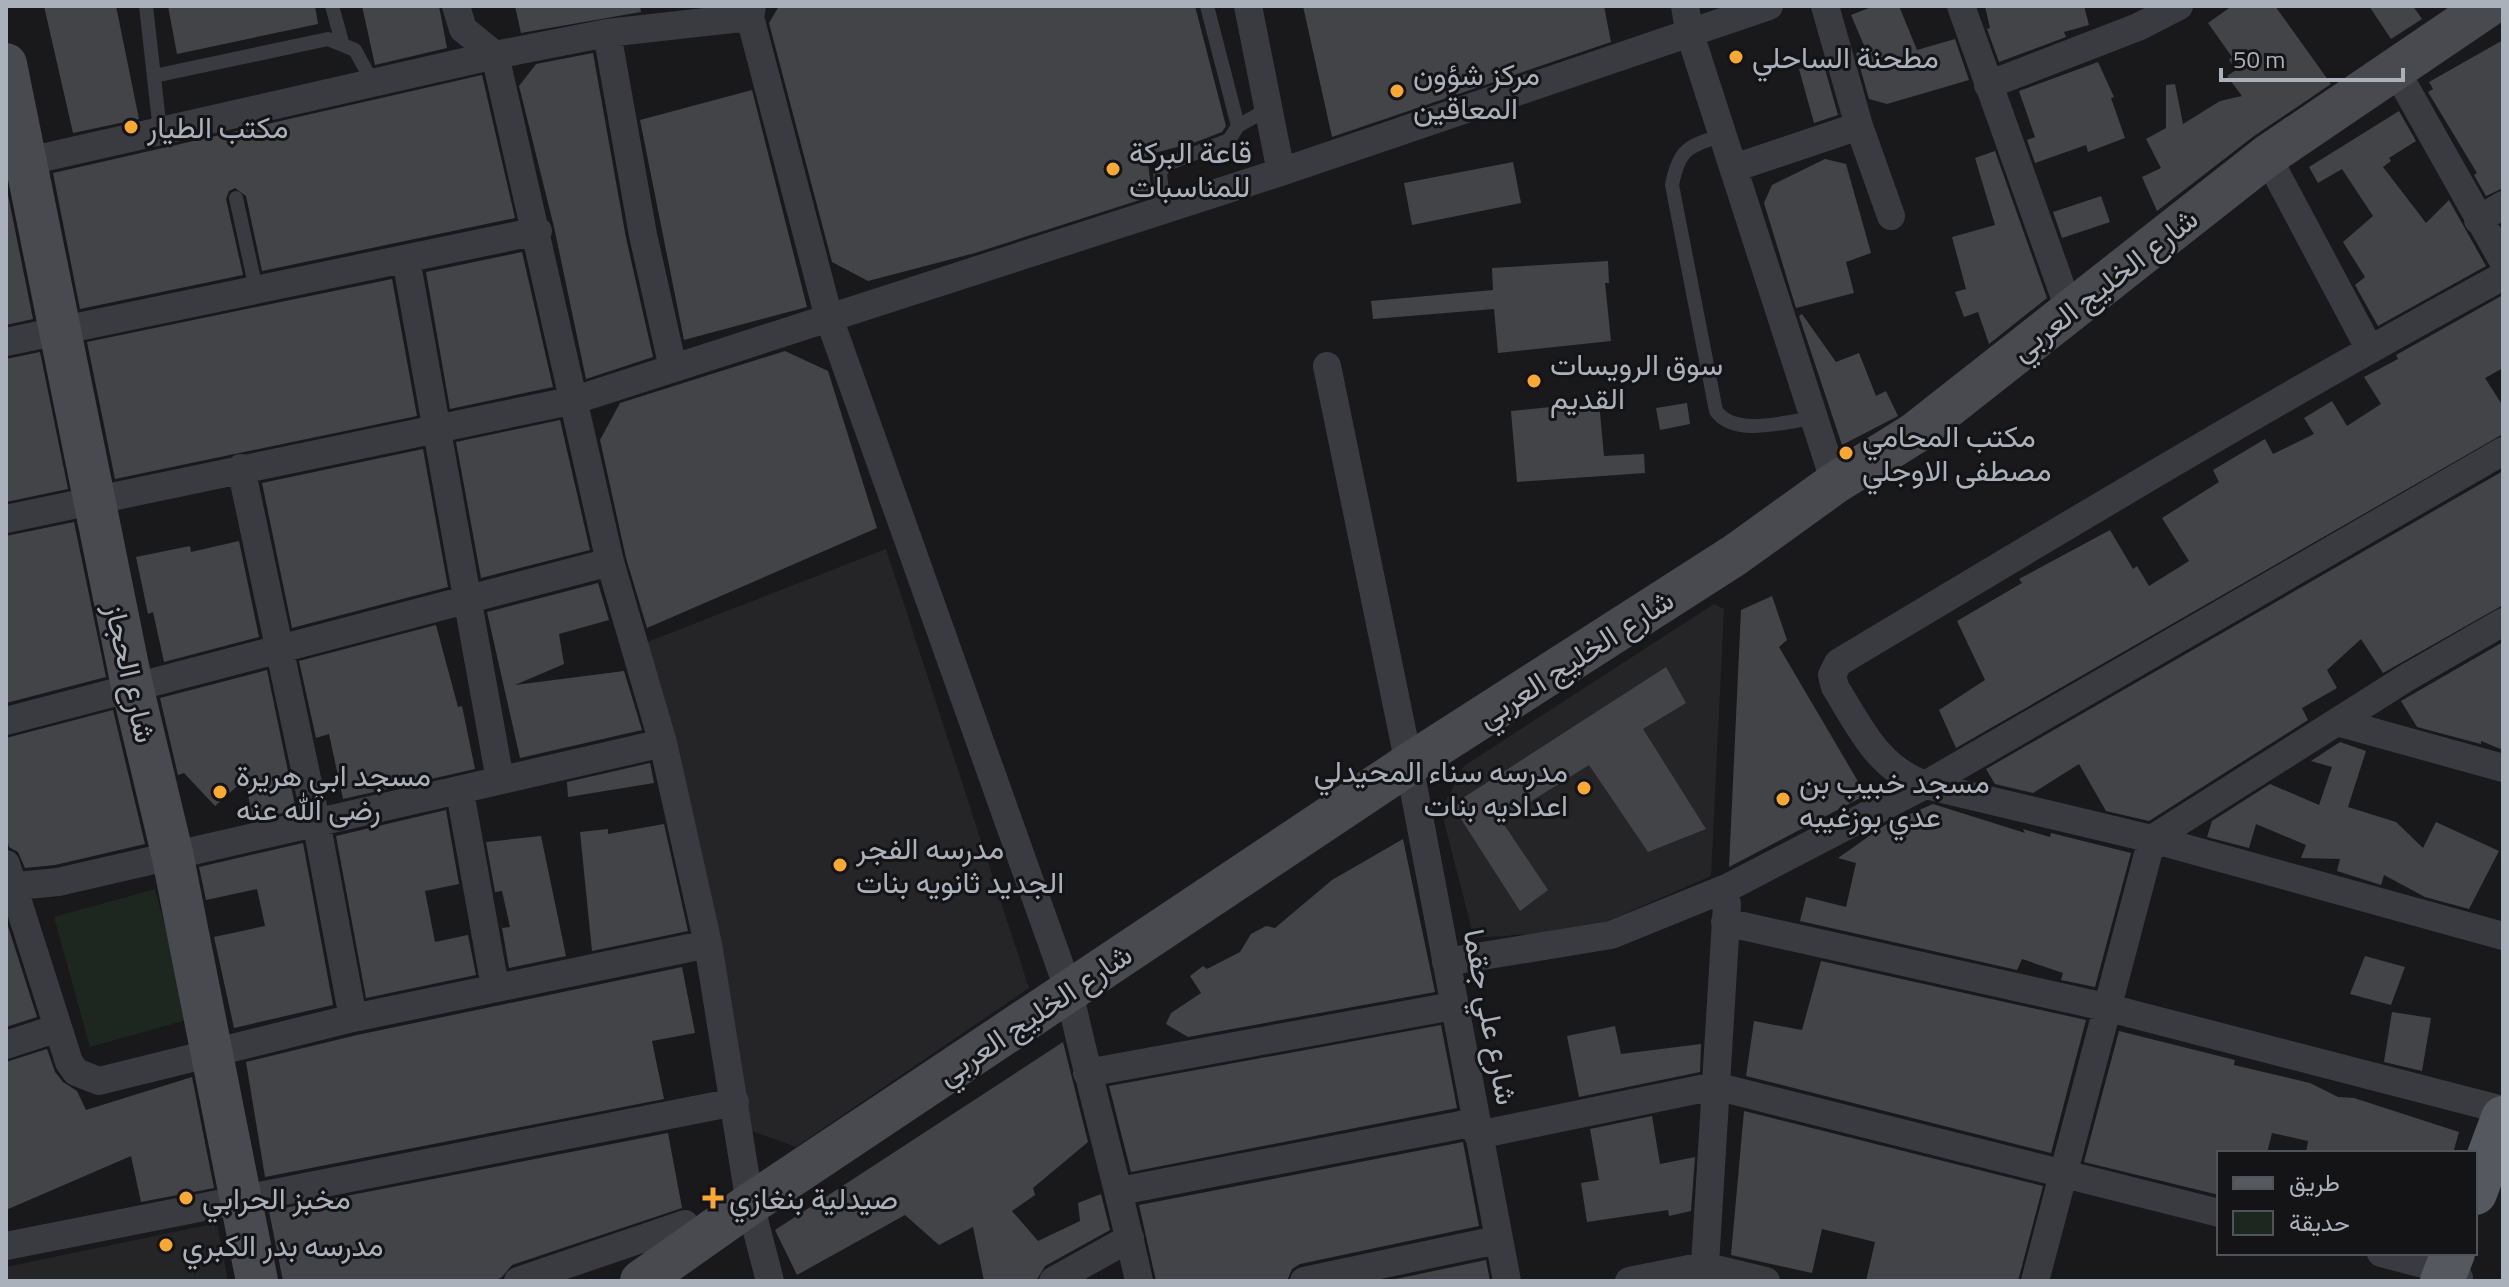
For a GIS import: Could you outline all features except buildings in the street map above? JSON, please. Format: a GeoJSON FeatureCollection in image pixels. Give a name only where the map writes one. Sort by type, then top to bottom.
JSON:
{"type":"FeatureCollection","features":[{"type":"Feature","properties":{"kind":"main road","name":"شارع الخليج العربي"},"geometry":{"type":"LineString","coordinates":[[641,1281],[750,1204],[1409,764],[1723,563],[1835,483],[1915,433],[2267,156],[2488,6]]}},
{"type":"Feature","properties":{"kind":"main road","name":"شارع الحجاز"},"geometry":{"type":"LineString","coordinates":[[6,64],[16,164],[59,331],[132,686],[172,853],[238,1198],[257,1281]]}},
{"type":"Feature","properties":{"kind":"main road"},"geometry":{"type":"LineString","coordinates":[[2477,1188],[2503,1118]]}},
{"type":"Feature","properties":{"kind":"street"},"geometry":{"type":"LineString","coordinates":[[456,6],[463,29],[495,55],[538,231],[610,562],[663,743],[708,944],[750,1204],[770,1281]]}},
{"type":"Feature","properties":{"kind":"street"},"geometry":{"type":"LineString","coordinates":[[1248,6],[1281,172]]}},
{"type":"Feature","properties":{"kind":"street"},"geometry":{"type":"LineString","coordinates":[[6,519],[575,400],[1281,172],[1687,18],[1769,6]]}},
{"type":"Feature","properties":{"kind":"street"},"geometry":{"type":"LineString","coordinates":[[1825,6],[1859,126],[1891,216]]}},
{"type":"Feature","properties":{"kind":"street"},"geometry":{"type":"LineString","coordinates":[[1961,6],[2069,309]]}},
{"type":"Feature","properties":{"kind":"street"},"geometry":{"type":"LineString","coordinates":[[1988,85],[2138,27],[2179,6]]}},
{"type":"Feature","properties":{"kind":"street"},"geometry":{"type":"LineString","coordinates":[[16,164],[495,55],[607,33],[751,11],[829,318],[1069,991],[1087,1073],[1120,1191],[1139,1281]]}},
{"type":"Feature","properties":{"kind":"street"},"geometry":{"type":"LineString","coordinates":[[1687,18],[1835,483]]}},
{"type":"Feature","properties":{"kind":"street"},"geometry":{"type":"LineString","coordinates":[[607,33],[643,235],[673,368]]}},
{"type":"Feature","properties":{"kind":"street"},"geometry":{"type":"LineString","coordinates":[[2394,67],[2503,261]]}},
{"type":"Feature","properties":{"kind":"street"},"geometry":{"type":"LineString","coordinates":[[1734,168],[1859,126]]}},
{"type":"Feature","properties":{"kind":"street"},"geometry":{"type":"LineString","coordinates":[[2267,156],[2369,348]]}},
{"type":"Feature","properties":{"kind":"street"},"geometry":{"type":"LineString","coordinates":[[2478,220],[2503,205]]}},
{"type":"Feature","properties":{"kind":"street"},"geometry":{"type":"LineString","coordinates":[[6,342],[538,231]]}},
{"type":"Feature","properties":{"kind":"street"},"geometry":{"type":"LineString","coordinates":[[406,259],[500,780]]}},
{"type":"Feature","properties":{"kind":"street"},"geometry":{"type":"LineString","coordinates":[[2503,276],[2369,348],[1838,663],[1832,675],[1835,687],[1882,760],[1901,776],[1925,785],[2152,839],[2503,936]]}},
{"type":"Feature","properties":{"kind":"street","name":"شارع علي جقما"},"geometry":{"type":"LineString","coordinates":[[1327,366],[1409,764],[1507,1281]]}},
{"type":"Feature","properties":{"kind":"street"},"geometry":{"type":"LineString","coordinates":[[1446,962],[1611,935],[1729,887],[1925,785],[2503,451]]}},
{"type":"Feature","properties":{"kind":"street"},"geometry":{"type":"LineString","coordinates":[[241,468],[316,821],[353,1018]]}},
{"type":"Feature","properties":{"kind":"street"},"geometry":{"type":"LineString","coordinates":[[6,721],[610,562]]}},
{"type":"Feature","properties":{"kind":"street"},"geometry":{"type":"LineString","coordinates":[[2035,1281],[2105,1007],[2152,839],[2503,622]]}},
{"type":"Feature","properties":{"kind":"street"},"geometry":{"type":"LineString","coordinates":[[2337,722],[2503,768]]}},
{"type":"Feature","properties":{"kind":"street"},"geometry":{"type":"LineString","coordinates":[[8,879],[42,886],[172,853],[460,792],[663,743]]}},
{"type":"Feature","properties":{"kind":"street"},"geometry":{"type":"LineString","coordinates":[[1955,768],[1982,799]]}},
{"type":"Feature","properties":{"kind":"street"},"geometry":{"type":"LineString","coordinates":[[460,792],[495,987]]}},
{"type":"Feature","properties":{"kind":"street"},"geometry":{"type":"LineString","coordinates":[[8,879],[76,1072],[99,1081],[353,1018],[708,944]]}},
{"type":"Feature","properties":{"kind":"street"},"geometry":{"type":"LineString","coordinates":[[1704,1274],[1729,887]]}},
{"type":"Feature","properties":{"kind":"street"},"geometry":{"type":"LineString","coordinates":[[1725,922],[2105,1007],[2503,1110]]}},
{"type":"Feature","properties":{"kind":"street"},"geometry":{"type":"LineString","coordinates":[[1087,1073],[1453,1006]]}},
{"type":"Feature","properties":{"kind":"street"},"geometry":{"type":"LineString","coordinates":[[6,1045],[58,1028]]}},
{"type":"Feature","properties":{"kind":"street"},"geometry":{"type":"LineString","coordinates":[[1120,1191],[1715,1086],[2217,1212]]}},
{"type":"Feature","properties":{"kind":"street"},"geometry":{"type":"LineString","coordinates":[[6,1246],[735,1102]]}},
{"type":"Feature","properties":{"kind":"street"},"geometry":{"type":"LineString","coordinates":[[518,1281],[685,1224]]}},
{"type":"Feature","properties":{"kind":"street"},"geometry":{"type":"LineString","coordinates":[[1053,1281],[1130,1238]]}},
{"type":"Feature","properties":{"kind":"street"},"geometry":{"type":"LineString","coordinates":[[1304,1281],[1497,1240]]}},
{"type":"Feature","properties":{"kind":"street"},"geometry":{"type":"LineString","coordinates":[[2389,1255],[2451,1271]]}},
{"type":"Feature","properties":{"kind":"street"},"geometry":{"type":"LineString","coordinates":[[1629,1281],[1704,1274],[1766,1281]]}},
{"type":"Feature","properties":{"kind":"lane"},"geometry":{"type":"LineString","coordinates":[[146,6],[160,131]]}},
{"type":"Feature","properties":{"kind":"lane"},"geometry":{"type":"LineString","coordinates":[[332,6],[342,42]]}},
{"type":"Feature","properties":{"kind":"lane"},"geometry":{"type":"LineString","coordinates":[[1207,6],[1238,126]]}},
{"type":"Feature","properties":{"kind":"lane"},"geometry":{"type":"LineString","coordinates":[[154,76],[328,39],[342,42],[355,50],[373,83]]}},
{"type":"Feature","properties":{"kind":"lane"},"geometry":{"type":"LineString","coordinates":[[1164,210],[1160,173],[1165,165],[1229,140],[1238,126],[1268,109]]}},
{"type":"Feature","properties":{"kind":"lane"},"geometry":{"type":"LineString","coordinates":[[1723,135],[1692,145],[1677,161],[1672,185],[1716,411],[1723,420],[1737,426],[1815,418]]}},
{"type":"Feature","properties":{"kind":"lane"},"geometry":{"type":"LineString","coordinates":[[236,198],[256,289]]}},
{"type":"Feature","properties":{"kind":"shaded area","name":"مدرسه الفجر الجديد ثانويه بنات"},"geometry":{"type":"Polygon","coordinates":[[[886,549],[1029,988],[796,1147],[749,1130],[637,646],[886,549]]]}},
{"type":"Feature","properties":{"kind":"shaded area","name":"مدرسه سناء المحيدلي اعداديه بنات"},"geometry":{"type":"Polygon","coordinates":[[[1714,604],[1724,609],[1711,876],[1587,930],[1474,938],[1441,810],[1464,766],[1714,604]]]}},
{"type":"Feature","properties":{"kind":"shaded area","name":"مدرسه بدر الكبري"},"geometry":{"type":"Polygon","coordinates":[[[217,1223],[228,1281],[6,1281],[6,1267],[217,1223]]]}},
{"type":"Feature","properties":{"kind":"green space"},"geometry":{"type":"Polygon","coordinates":[[[155,889],[190,1019],[90,1047],[54,917],[155,889]]]}},
{"type":"Feature","properties":{"kind":"place","name":"مطحنة الساحلي"},"geometry":{"type":"Point","coordinates":[1736,57]}},
{"type":"Feature","properties":{"kind":"place","name":"مركز شؤون المعاقين"},"geometry":{"type":"Point","coordinates":[1397,91]}},
{"type":"Feature","properties":{"kind":"place","name":"مكتب الطيار"},"geometry":{"type":"Point","coordinates":[131,127]}},
{"type":"Feature","properties":{"kind":"place","name":"قاعة البركة للمناسبات"},"geometry":{"type":"Point","coordinates":[1113,169]}},
{"type":"Feature","properties":{"kind":"place","name":"سوق الرويسات القديم"},"geometry":{"type":"Point","coordinates":[1534,381]}},
{"type":"Feature","properties":{"kind":"place","name":"مكتب المحامي مصطفى الاوجلي"},"geometry":{"type":"Point","coordinates":[1846,453]}},
{"type":"Feature","properties":{"kind":"place","name":"مدرسه سناء المحيدلي اعداديه بنات"},"geometry":{"type":"Point","coordinates":[1584,788]}},
{"type":"Feature","properties":{"kind":"place","name":"مسجد ابي هريرة رضى الله عنه"},"geometry":{"type":"Point","coordinates":[220,792]}},
{"type":"Feature","properties":{"kind":"place","name":"مسجد خبيب بن عدي بوزغيبه"},"geometry":{"type":"Point","coordinates":[1783,799]}},
{"type":"Feature","properties":{"kind":"place","name":"مدرسه الفجر الجديد ثانويه بنات"},"geometry":{"type":"Point","coordinates":[840,865]}},
{"type":"Feature","properties":{"kind":"place","name":"مخبز الحرابي"},"geometry":{"type":"Point","coordinates":[186,1198]}},
{"type":"Feature","properties":{"kind":"place","name":"صيدلية بنغازي"},"geometry":{"type":"Point","coordinates":[713,1198]}},
{"type":"Feature","properties":{"kind":"place","name":"مدرسه بدر الكبري"},"geometry":{"type":"Point","coordinates":[166,1245]}}]}
